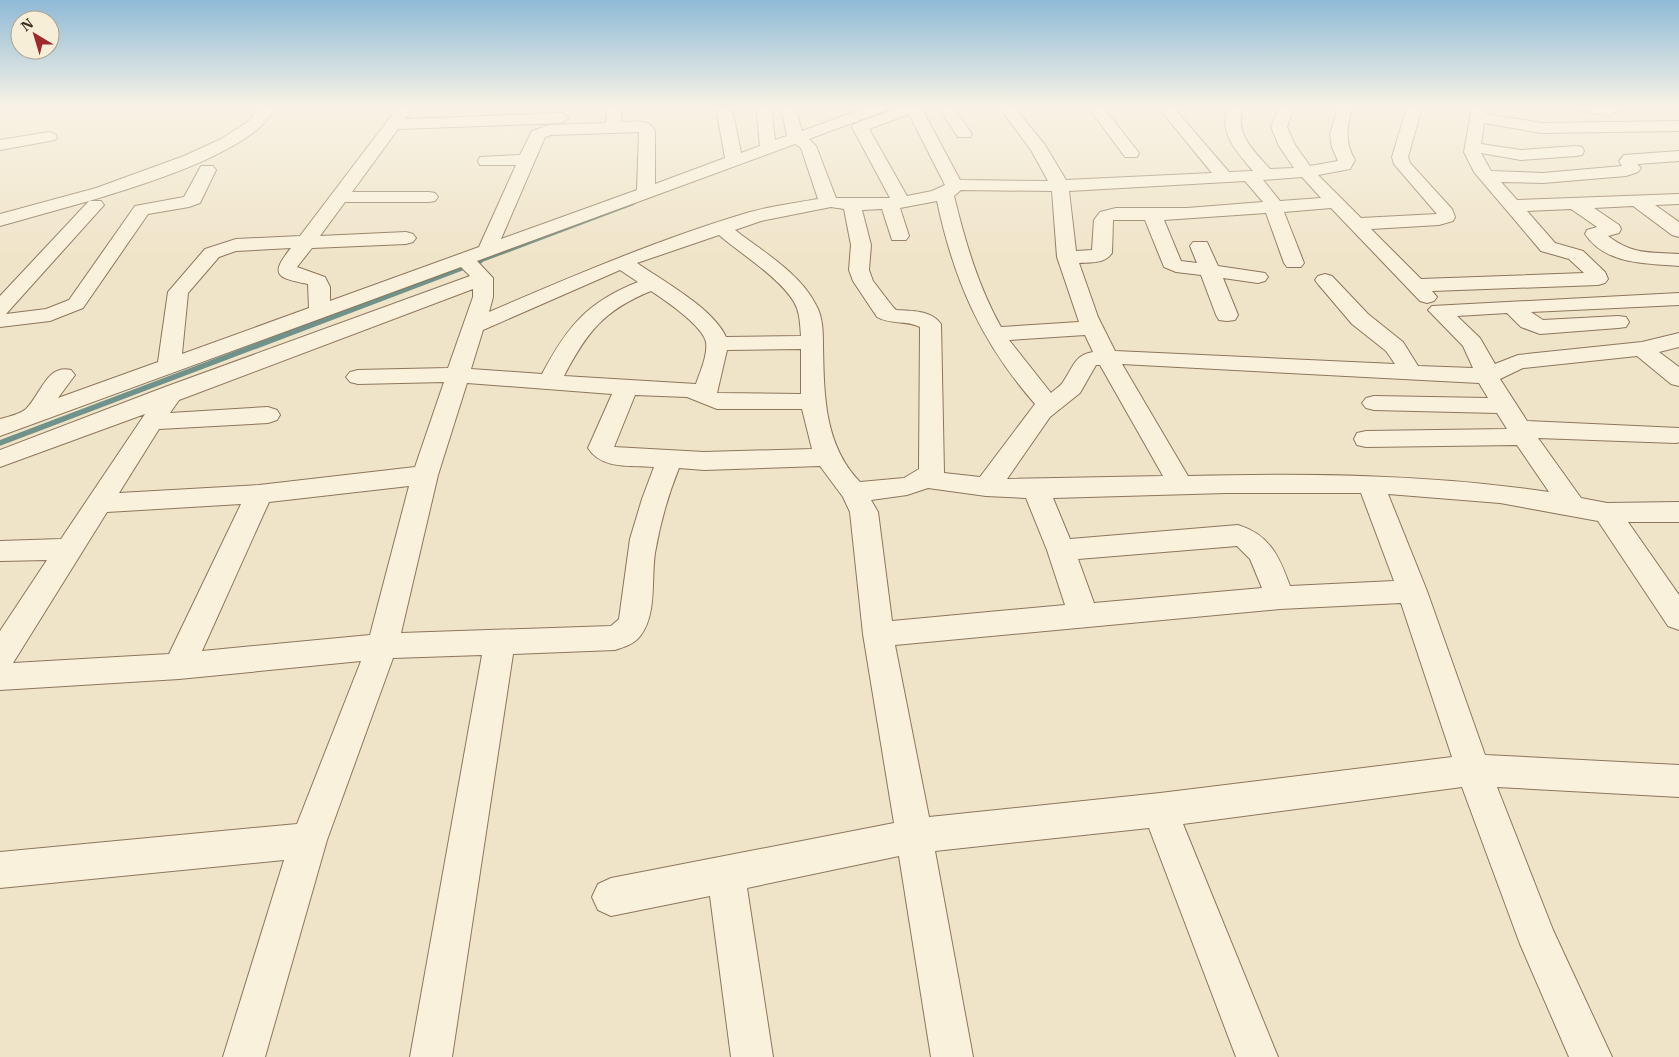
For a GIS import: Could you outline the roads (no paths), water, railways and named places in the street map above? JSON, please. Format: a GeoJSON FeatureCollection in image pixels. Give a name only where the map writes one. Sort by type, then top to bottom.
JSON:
{"type":"FeatureCollection","features":[{"type":"Feature","properties":{"kind":"street"},"geometry":{"type":"LineString","coordinates":[[0,220],[199,156]]}},
{"type":"Feature","properties":{"kind":"street"},"geometry":{"type":"LineString","coordinates":[[319,312],[321,287],[318,281],[311,276],[292,273],[287,270],[286,266],[370,156]]}},
{"type":"Feature","properties":{"kind":"street"},"geometry":{"type":"LineString","coordinates":[[244,1057],[309,840],[382,646],[426,475],[483,297],[476,264],[528,156]]}},
{"type":"Feature","properties":{"kind":"street"},"geometry":{"type":"LineString","coordinates":[[646,192],[647,156]]}},
{"type":"Feature","properties":{"kind":"street"},"geometry":{"type":"LineString","coordinates":[[733,156],[734,161]]}},
{"type":"Feature","properties":{"kind":"street"},"geometry":{"type":"LineString","coordinates":[[0,428],[34,416],[179,375],[476,264],[646,192],[746,156]]}},
{"type":"Feature","properties":{"kind":"street"},"geometry":{"type":"LineString","coordinates":[[810,156],[827,196],[826,203]]}},
{"type":"Feature","properties":{"kind":"street"},"geometry":{"type":"LineString","coordinates":[[874,156],[896,203],[899,236]]}},
{"type":"Feature","properties":{"kind":"street"},"geometry":{"type":"LineString","coordinates":[[935,156],[949,189],[964,271],[978,305],[1008,355],[1049,405]]}},
{"type":"Feature","properties":{"kind":"street"},"geometry":{"type":"LineString","coordinates":[[1044,156],[1060,186],[1067,257],[1094,328],[1108,358],[1181,485]]}},
{"type":"Feature","properties":{"kind":"street"},"geometry":{"type":"LineString","coordinates":[[1207,156],[1225,178]]}},
{"type":"Feature","properties":{"kind":"street"},"geometry":{"type":"LineString","coordinates":[[1246,156],[1270,198],[1294,263]]}},
{"type":"Feature","properties":{"kind":"street"},"geometry":{"type":"LineString","coordinates":[[1296,156],[1306,172],[1472,343],[1482,360],[1487,376],[1505,406],[1571,504]]}},
{"type":"Feature","properties":{"kind":"street"},"geometry":{"type":"LineString","coordinates":[[472,327],[622,262],[720,227],[795,207],[826,203],[852,205],[896,203],[949,189],[1060,186],[1306,172],[1344,165],[1347,160],[1344,156]]}},
{"type":"Feature","properties":{"kind":"street"},"geometry":{"type":"LineString","coordinates":[[1356,224],[1446,217],[1446,212],[1402,164],[1400,156]]}},
{"type":"Feature","properties":{"kind":"street"},"geometry":{"type":"LineString","coordinates":[[1474,156],[1475,161],[1486,176],[1548,247],[1576,255],[1598,276],[1598,279],[1629,302]]}},
{"type":"Feature","properties":{"kind":"street"},"geometry":{"type":"LineString","coordinates":[[1658,174],[1644,173],[1632,168],[1627,162],[1630,158],[1671,156]]}},
{"type":"Feature","properties":{"kind":"street"},"geometry":{"type":"LineString","coordinates":[[486,161],[526,160]]}},
{"type":"Feature","properties":{"kind":"street"},"geometry":{"type":"LineString","coordinates":[[1486,176],[1542,178],[1626,171],[1632,168]]}},
{"type":"Feature","properties":{"kind":"street"},"geometry":{"type":"LineString","coordinates":[[0,321],[50,315],[76,304],[141,210],[189,202],[194,199],[206,170]]}},
{"type":"Feature","properties":{"kind":"street"},"geometry":{"type":"LineString","coordinates":[[340,197],[430,197]]}},
{"type":"Feature","properties":{"kind":"street"},"geometry":{"type":"LineString","coordinates":[[1513,206],[1679,199]]}},
{"type":"Feature","properties":{"kind":"street"},"geometry":{"type":"LineString","coordinates":[[1067,257],[1093,258],[1102,254],[1103,220],[1107,216],[1116,214],[1152,215],[1274,208],[1336,202]]}},
{"type":"Feature","properties":{"kind":"street"},"geometry":{"type":"LineString","coordinates":[[1639,202],[1679,231]]}},
{"type":"Feature","properties":{"kind":"street"},"geometry":{"type":"LineString","coordinates":[[1576,204],[1612,229],[1594,234],[1622,254],[1679,260]]}},
{"type":"Feature","properties":{"kind":"street"},"geometry":{"type":"LineString","coordinates":[[0,309],[95,205]]}},
{"type":"Feature","properties":{"kind":"street"},"geometry":{"type":"LineString","coordinates":[[852,205],[861,245],[859,270],[863,281],[885,312],[891,316],[919,318],[930,324],[933,389],[932,472],[926,479],[917,484],[854,492]]}},
{"type":"Feature","properties":{"kind":"street"},"geometry":{"type":"LineString","coordinates":[[1152,215],[1171,263],[1184,268],[1258,278]]}},
{"type":"Feature","properties":{"kind":"street"},"geometry":{"type":"LineString","coordinates":[[720,227],[787,283],[805,302],[812,322],[812,401],[826,457],[840,479],[854,492],[864,512],[878,634],[952,1057]]}},
{"type":"Feature","properties":{"kind":"street"},"geometry":{"type":"LineString","coordinates":[[0,657],[8,631],[70,549],[179,375],[178,292],[212,253],[222,248],[236,245],[406,238]]}},
{"type":"Feature","properties":{"kind":"street"},"geometry":{"type":"LineString","coordinates":[[1200,246],[1227,315]]}},
{"type":"Feature","properties":{"kind":"street"},"geometry":{"type":"LineString","coordinates":[[622,262],[709,325],[715,334],[717,344],[704,396]]}},
{"type":"Feature","properties":{"kind":"street"},"geometry":{"type":"LineString","coordinates":[[0,459],[319,312],[476,264]]}},
{"type":"Feature","properties":{"kind":"street"},"geometry":{"type":"LineString","coordinates":[[1415,284],[1598,279]]}},
{"type":"Feature","properties":{"kind":"street"},"geometry":{"type":"LineString","coordinates":[[1325,280],[1360,319],[1395,347],[1410,372]]}},
{"type":"Feature","properties":{"kind":"street"},"geometry":{"type":"LineString","coordinates":[[549,383],[573,339],[599,310],[621,297],[652,284]]}},
{"type":"Feature","properties":{"kind":"street"},"geometry":{"type":"LineString","coordinates":[[1439,310],[1679,299]]}},
{"type":"Feature","properties":{"kind":"street"},"geometry":{"type":"LineString","coordinates":[[1511,306],[1529,322],[1540,327],[1618,322]]}},
{"type":"Feature","properties":{"kind":"street"},"geometry":{"type":"LineString","coordinates":[[995,334],[1094,328]]}},
{"type":"Feature","properties":{"kind":"street"},"geometry":{"type":"LineString","coordinates":[[986,487],[1022,441],[1032,424],[1049,405],[1072,388],[1090,359],[1108,358],[1487,376],[1518,362],[1642,349],[1679,340]]}},
{"type":"Feature","properties":{"kind":"street"},"geometry":{"type":"LineString","coordinates":[[717,344],[812,342]]}},
{"type":"Feature","properties":{"kind":"street"},"geometry":{"type":"LineString","coordinates":[[1642,349],[1679,379]]}},
{"type":"Feature","properties":{"kind":"street"},"geometry":{"type":"LineString","coordinates":[[1354,370],[1398,439]]}},
{"type":"Feature","properties":{"kind":"street"},"geometry":{"type":"LineString","coordinates":[[34,416],[64,374]]}},
{"type":"Feature","properties":{"kind":"street"},"geometry":{"type":"LineString","coordinates":[[358,377],[458,375],[626,388],[691,390],[717,402],[812,401]]}},
{"type":"Feature","properties":{"kind":"street"},"geometry":{"type":"LineString","coordinates":[[626,388],[601,448],[605,453],[613,456],[670,460],[826,457]]}},
{"type":"Feature","properties":{"kind":"street"},"geometry":{"type":"LineString","coordinates":[[1374,403],[1505,406]]}},
{"type":"Feature","properties":{"kind":"street"},"geometry":{"type":"LineString","coordinates":[[151,422],[268,415]]}},
{"type":"Feature","properties":{"kind":"street"},"geometry":{"type":"LineString","coordinates":[[1366,439],[1522,433],[1676,436]]}},
{"type":"Feature","properties":{"kind":"street"},"geometry":{"type":"LineString","coordinates":[[0,677],[179,666],[382,646],[615,638],[628,631],[634,621],[639,567],[645,531],[655,493],[670,460]]}},
{"type":"Feature","properties":{"kind":"street"},"geometry":{"type":"LineString","coordinates":[[99,503],[259,494],[426,475]]}},
{"type":"Feature","properties":{"kind":"street"},"geometry":{"type":"LineString","coordinates":[[926,479],[986,487],[1036,489],[1181,485],[1371,484],[1471,490],[1571,504],[1607,513],[1679,512]]}},
{"type":"Feature","properties":{"kind":"street"},"geometry":{"type":"LineString","coordinates":[[1371,484],[1412,591],[1472,770],[1562,1000],[1591,1057]]}},
{"type":"Feature","properties":{"kind":"street"},"geometry":{"type":"LineString","coordinates":[[1036,489],[1083,615]]}},
{"type":"Feature","properties":{"kind":"street"},"geometry":{"type":"LineString","coordinates":[[179,666],[259,494]]}},
{"type":"Feature","properties":{"kind":"street"},"geometry":{"type":"LineString","coordinates":[[1607,513],[1679,618]]}},
{"type":"Feature","properties":{"kind":"street"},"geometry":{"type":"LineString","coordinates":[[1060,550],[1238,535],[1248,537],[1256,544],[1280,598]]}},
{"type":"Feature","properties":{"kind":"street"},"geometry":{"type":"LineString","coordinates":[[0,550],[70,549]]}},
{"type":"Feature","properties":{"kind":"street"},"geometry":{"type":"LineString","coordinates":[[878,634],[1280,598],[1412,591]]}},
{"type":"Feature","properties":{"kind":"street"},"geometry":{"type":"LineString","coordinates":[[431,1057],[500,641]]}},
{"type":"Feature","properties":{"kind":"street"},"geometry":{"type":"LineString","coordinates":[[611,897],[914,836],[1160,810],[1472,770],[1679,781]]}},
{"type":"Feature","properties":{"kind":"street"},"geometry":{"type":"LineString","coordinates":[[1160,810],[1257,1057]]}},
{"type":"Feature","properties":{"kind":"street"},"geometry":{"type":"LineString","coordinates":[[0,870],[309,840]]}},
{"type":"Feature","properties":{"kind":"street"},"geometry":{"type":"LineString","coordinates":[[726,873],[752,1057]]}},
{"type":"Feature","properties":{"kind":"waterway"},"geometry":{"type":"LineString","coordinates":[[476,262],[633,203]]}},
{"type":"Feature","properties":{"kind":"waterway"},"geometry":{"type":"LineString","coordinates":[[0,443],[480,261]]}}]}
